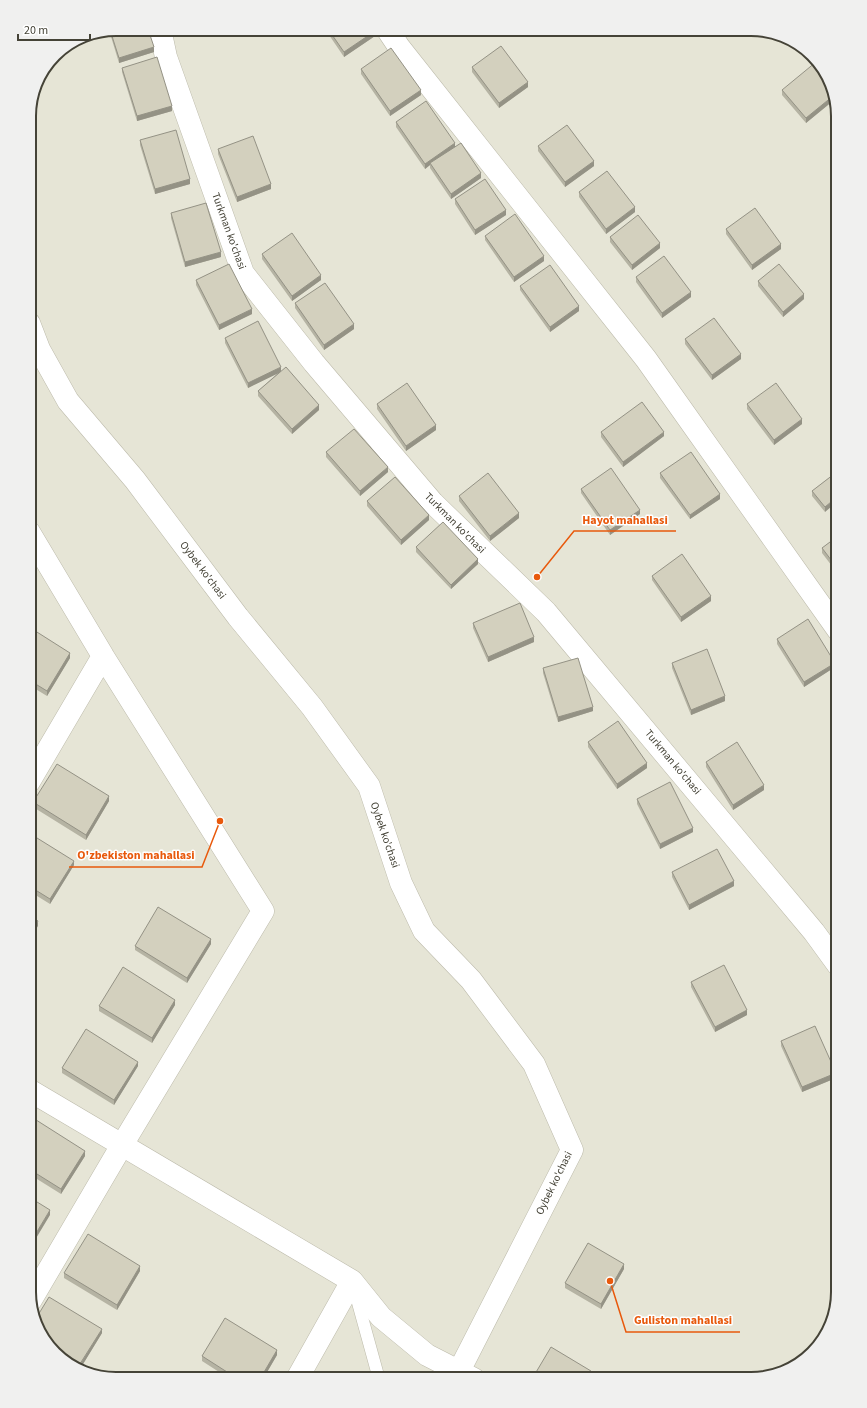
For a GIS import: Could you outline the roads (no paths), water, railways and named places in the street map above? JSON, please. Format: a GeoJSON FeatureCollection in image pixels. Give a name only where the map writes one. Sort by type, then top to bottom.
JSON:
{"type":"FeatureCollection","features":[{"type":"Feature","properties":{"kind":"street","name":"Turkman ko'chasi"},"geometry":{"type":"LineString","coordinates":[[162,36],[166,57],[243,273],[314,363],[433,503],[546,612],[814,932],[831,955]]}},
{"type":"Feature","properties":{"kind":"street"},"geometry":{"type":"LineString","coordinates":[[392,36],[646,359],[831,620]]}},
{"type":"Feature","properties":{"kind":"street","name":"Oybek ko'chasi"},"geometry":{"type":"LineString","coordinates":[[36,341],[68,400],[135,480],[238,617],[312,707],[369,786],[401,883],[424,932],[471,980],[534,1064],[572,1150],[465,1372]]}},
{"type":"Feature","properties":{"kind":"street"},"geometry":{"type":"LineString","coordinates":[[36,544],[103,656],[263,911],[36,1291]]}},
{"type":"Feature","properties":{"kind":"street"},"geometry":{"type":"LineString","coordinates":[[36,770],[103,656]]}},
{"type":"Feature","properties":{"kind":"street"},"geometry":{"type":"LineString","coordinates":[[36,1094],[352,1281],[381,1316],[427,1355],[456,1372]]}},
{"type":"Feature","properties":{"kind":"street"},"geometry":{"type":"LineString","coordinates":[[301,1372],[352,1281]]}},
{"type":"Feature","properties":{"kind":"lane"},"geometry":{"type":"LineString","coordinates":[[352,1281],[377,1372]]}},
{"type":"Feature","properties":{"kind":"place","name":"Hayot mahallasi"},"geometry":{"type":"Point","coordinates":[537,577]}},
{"type":"Feature","properties":{"kind":"place","name":"O'zbekiston mahallasi"},"geometry":{"type":"Point","coordinates":[220,821]}},
{"type":"Feature","properties":{"kind":"place","name":"Guliston mahallasi"},"geometry":{"type":"Point","coordinates":[610,1281]}}]}
